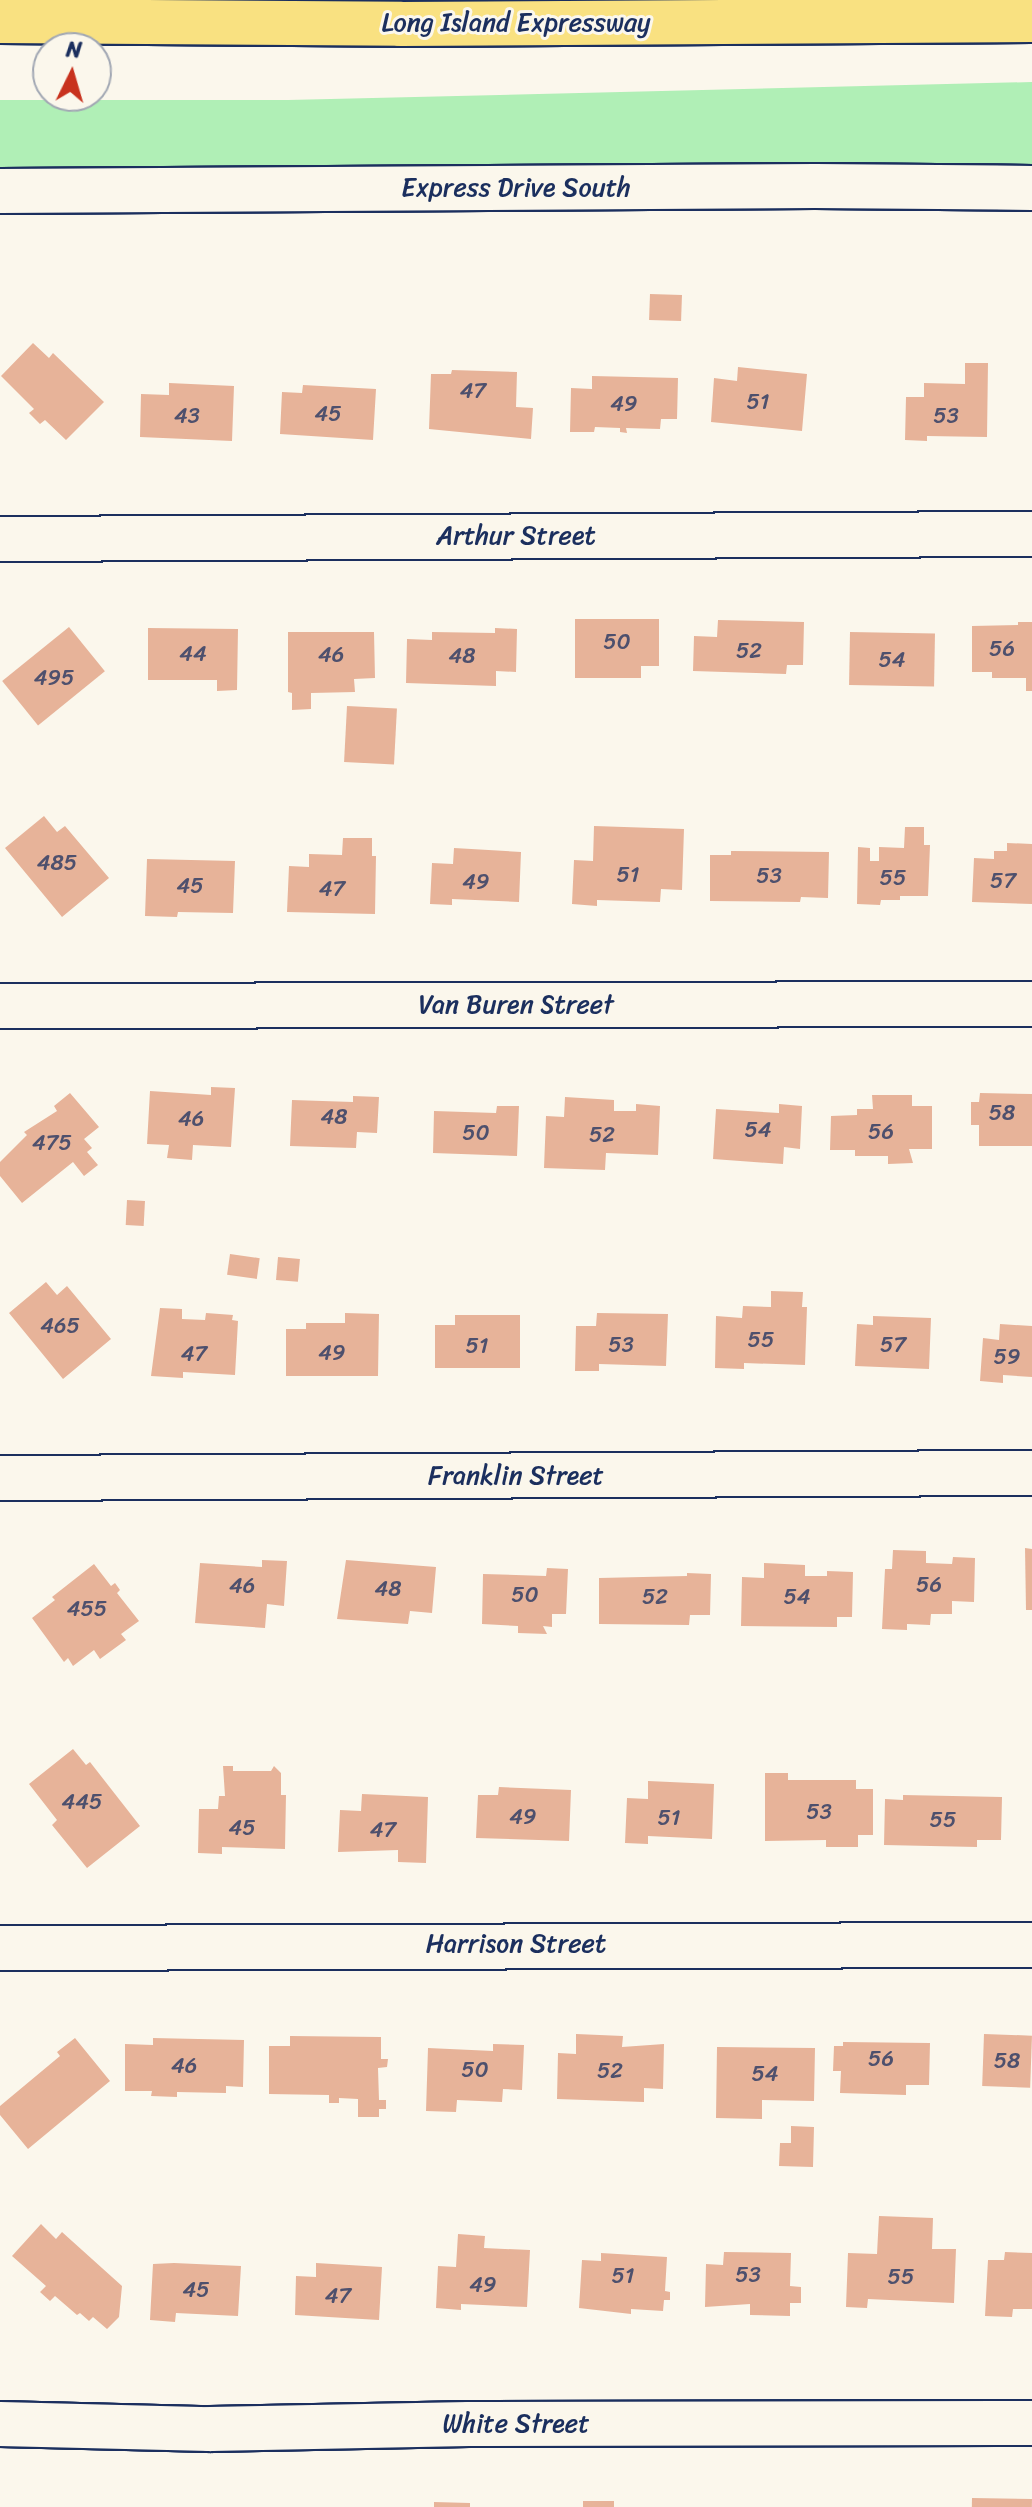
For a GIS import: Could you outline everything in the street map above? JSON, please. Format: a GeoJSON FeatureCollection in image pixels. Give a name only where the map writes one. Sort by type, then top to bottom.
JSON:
{"type":"FeatureCollection","features":[{"type":"Feature","properties":{"kind":"highway","name":"Long Island Expressway"},"geometry":{"type":"LineString","coordinates":[[0,21],[401,24],[1032,20]]}},
{"type":"Feature","properties":{"kind":"street","name":"Express Drive South"},"geometry":{"type":"LineString","coordinates":[[0,191],[815,186],[1032,188]]}},
{"type":"Feature","properties":{"kind":"street","name":"Arthur Street"},"geometry":{"type":"LineString","coordinates":[[0,539],[1032,534]]}},
{"type":"Feature","properties":{"kind":"street","name":"Van Buren Street"},"geometry":{"type":"LineString","coordinates":[[0,1006],[1032,1004]]}},
{"type":"Feature","properties":{"kind":"street","name":"Franklin Street"},"geometry":{"type":"LineString","coordinates":[[0,1478],[1032,1473]]}},
{"type":"Feature","properties":{"kind":"street","name":"Harrison Street"},"geometry":{"type":"LineString","coordinates":[[0,1948],[1032,1945]]}},
{"type":"Feature","properties":{"kind":"street","name":"White Street"},"geometry":{"type":"LineString","coordinates":[[0,2424],[210,2429],[469,2424],[1032,2423]]}},
{"type":"Feature","properties":{"kind":"green space"},"geometry":{"type":"Polygon","coordinates":[[[1032,82],[1032,178],[0,173],[0,100],[32,100],[32,112],[112,112],[112,100],[288,100],[1032,82]]]}},
{"type":"Feature","properties":{"kind":"building"},"geometry":{"type":"Polygon","coordinates":[[[650,294],[682,295],[681,321],[649,320],[650,294]]]}},
{"type":"Feature","properties":{"kind":"building"},"geometry":{"type":"Polygon","coordinates":[[[33,343],[49,358],[53,353],[104,402],[66,440],[45,420],[40,424],[29,413],[34,409],[1,376],[33,343]]]}},
{"type":"Feature","properties":{"kind":"building"},"geometry":{"type":"Polygon","coordinates":[[[965,363],[988,363],[987,437],[927,436],[927,441],[905,440],[906,397],[924,397],[924,383],[965,384],[965,363]]]}},
{"type":"Feature","properties":{"kind":"building"},"geometry":{"type":"Polygon","coordinates":[[[738,367],[807,374],[802,431],[711,422],[714,378],[737,381],[738,367]]]}},
{"type":"Feature","properties":{"kind":"building"},"geometry":{"type":"Polygon","coordinates":[[[452,370],[517,372],[516,407],[533,408],[531,439],[429,429],[431,374],[451,374],[452,370]]]}},
{"type":"Feature","properties":{"kind":"building"},"geometry":{"type":"Polygon","coordinates":[[[592,376],[678,378],[677,419],[661,419],[660,429],[626,428],[627,433],[620,432],[620,428],[595,427],[594,432],[570,432],[571,388],[592,389],[592,376]]]}},
{"type":"Feature","properties":{"kind":"building"},"geometry":{"type":"Polygon","coordinates":[[[169,383],[234,386],[232,441],[140,437],[141,394],[169,395],[169,383]]]}},
{"type":"Feature","properties":{"kind":"building"},"geometry":{"type":"Polygon","coordinates":[[[303,385],[376,389],[373,440],[280,434],[282,392],[302,393],[303,385]]]}},
{"type":"Feature","properties":{"kind":"building"},"geometry":{"type":"Polygon","coordinates":[[[575,619],[659,619],[659,666],[641,666],[641,678],[575,678],[575,619]]]}},
{"type":"Feature","properties":{"kind":"building"},"geometry":{"type":"Polygon","coordinates":[[[718,620],[804,622],[803,665],[787,665],[786,674],[693,671],[694,636],[717,637],[718,620]]]}},
{"type":"Feature","properties":{"kind":"building"},"geometry":{"type":"Polygon","coordinates":[[[1018,622],[1032,622],[1032,691],[1026,691],[1026,678],[992,678],[992,672],[972,672],[972,626],[1018,625],[1018,622]]]}},
{"type":"Feature","properties":{"kind":"building"},"geometry":{"type":"Polygon","coordinates":[[[69,627],[105,671],[38,725],[2,681],[69,627]]]}},
{"type":"Feature","properties":{"kind":"building"},"geometry":{"type":"Polygon","coordinates":[[[148,628],[238,629],[237,690],[217,691],[217,680],[148,680],[148,628]]]}},
{"type":"Feature","properties":{"kind":"building"},"geometry":{"type":"Polygon","coordinates":[[[495,628],[517,629],[516,672],[496,671],[496,686],[406,683],[407,639],[432,640],[432,632],[495,633],[495,628]]]}},
{"type":"Feature","properties":{"kind":"building"},"geometry":{"type":"Polygon","coordinates":[[[288,632],[374,632],[375,678],[354,679],[355,692],[311,693],[311,709],[292,710],[292,693],[288,692],[288,632]]]}},
{"type":"Feature","properties":{"kind":"building"},"geometry":{"type":"Polygon","coordinates":[[[850,632],[935,633],[934,686],[849,685],[850,632]]]}},
{"type":"Feature","properties":{"kind":"building"},"geometry":{"type":"Polygon","coordinates":[[[347,706],[397,709],[394,765],[344,762],[347,706]]]}},
{"type":"Feature","properties":{"kind":"building"},"geometry":{"type":"Polygon","coordinates":[[[44,816],[57,832],[65,826],[109,878],[62,917],[5,848],[44,816]]]}},
{"type":"Feature","properties":{"kind":"building"},"geometry":{"type":"Polygon","coordinates":[[[594,826],[684,829],[682,890],[661,889],[660,902],[597,900],[597,906],[572,904],[574,860],[593,861],[594,826]]]}},
{"type":"Feature","properties":{"kind":"building"},"geometry":{"type":"Polygon","coordinates":[[[905,827],[924,827],[924,845],[930,845],[928,896],[900,896],[900,900],[881,900],[880,905],[857,904],[858,847],[870,848],[870,861],[879,861],[879,847],[904,848],[905,827]]]}},
{"type":"Feature","properties":{"kind":"building"},"geometry":{"type":"Polygon","coordinates":[[[343,838],[372,838],[372,856],[376,856],[375,914],[287,912],[289,866],[309,867],[309,854],[342,855],[343,838]]]}},
{"type":"Feature","properties":{"kind":"building"},"geometry":{"type":"Polygon","coordinates":[[[1007,843],[1032,844],[1032,904],[972,902],[974,858],[994,859],[994,851],[1007,851],[1007,843]]]}},
{"type":"Feature","properties":{"kind":"building"},"geometry":{"type":"Polygon","coordinates":[[[454,848],[521,852],[519,902],[452,899],[452,905],[430,904],[432,863],[453,864],[454,848]]]}},
{"type":"Feature","properties":{"kind":"building"},"geometry":{"type":"Polygon","coordinates":[[[731,851],[829,852],[828,898],[801,897],[800,902],[710,901],[710,855],[731,855],[731,851]]]}},
{"type":"Feature","properties":{"kind":"building"},"geometry":{"type":"Polygon","coordinates":[[[147,859],[235,861],[233,913],[178,912],[177,917],[145,916],[147,859]]]}},
{"type":"Feature","properties":{"kind":"building"},"geometry":{"type":"Polygon","coordinates":[[[211,1087],[235,1088],[231,1147],[193,1145],[192,1160],[167,1158],[169,1145],[147,1144],[150,1091],[211,1095],[211,1087]]]}},
{"type":"Feature","properties":{"kind":"building"},"geometry":{"type":"Polygon","coordinates":[[[70,1093],[99,1127],[84,1139],[92,1148],[87,1152],[98,1165],[84,1176],[73,1162],[22,1203],[0,1176],[0,1162],[27,1135],[24,1132],[57,1111],[54,1106],[70,1093]]]}},
{"type":"Feature","properties":{"kind":"building"},"geometry":{"type":"Polygon","coordinates":[[[980,1093],[1032,1094],[1032,1146],[979,1146],[979,1125],[971,1125],[971,1102],[979,1102],[980,1093]]]}},
{"type":"Feature","properties":{"kind":"building"},"geometry":{"type":"Polygon","coordinates":[[[872,1095],[912,1095],[912,1106],[932,1106],[932,1149],[909,1149],[913,1163],[888,1164],[888,1156],[855,1156],[855,1150],[830,1150],[831,1116],[857,1115],[857,1109],[873,1109],[872,1095]]]}},
{"type":"Feature","properties":{"kind":"building"},"geometry":{"type":"Polygon","coordinates":[[[353,1096],[379,1097],[377,1133],[357,1132],[356,1148],[290,1146],[292,1100],[353,1102],[353,1096]]]}},
{"type":"Feature","properties":{"kind":"building"},"geometry":{"type":"Polygon","coordinates":[[[565,1097],[614,1100],[614,1111],[636,1111],[636,1104],[660,1106],[658,1155],[606,1153],[605,1170],[544,1168],[546,1116],[564,1117],[565,1097]]]}},
{"type":"Feature","properties":{"kind":"building"},"geometry":{"type":"Polygon","coordinates":[[[779,1104],[802,1106],[800,1149],[784,1147],[783,1164],[713,1159],[716,1109],[779,1113],[779,1104]]]}},
{"type":"Feature","properties":{"kind":"building"},"geometry":{"type":"Polygon","coordinates":[[[497,1106],[519,1106],[517,1156],[433,1153],[434,1111],[496,1113],[497,1106]]]}},
{"type":"Feature","properties":{"kind":"building"},"geometry":{"type":"Polygon","coordinates":[[[127,1200],[145,1201],[144,1226],[126,1225],[127,1200]]]}},
{"type":"Feature","properties":{"kind":"building"},"geometry":{"type":"Polygon","coordinates":[[[230,1254],[260,1258],[257,1279],[227,1275],[230,1254]]]}},
{"type":"Feature","properties":{"kind":"building"},"geometry":{"type":"Polygon","coordinates":[[[278,1257],[300,1259],[298,1282],[276,1280],[278,1257]]]}},
{"type":"Feature","properties":{"kind":"building"},"geometry":{"type":"Polygon","coordinates":[[[46,1282],[57,1295],[67,1286],[111,1339],[63,1379],[9,1313],[46,1282]]]}},
{"type":"Feature","properties":{"kind":"building"},"geometry":{"type":"Polygon","coordinates":[[[771,1291],[803,1292],[802,1307],[807,1307],[805,1365],[744,1363],[744,1369],[715,1368],[716,1316],[742,1318],[743,1306],[771,1307],[771,1291]]]}},
{"type":"Feature","properties":{"kind":"building"},"geometry":{"type":"Polygon","coordinates":[[[160,1308],[182,1309],[182,1319],[205,1320],[206,1313],[233,1315],[232,1320],[238,1321],[235,1375],[183,1372],[183,1378],[151,1376],[160,1308]]]}},
{"type":"Feature","properties":{"kind":"building"},"geometry":{"type":"Polygon","coordinates":[[[345,1313],[379,1314],[378,1376],[286,1376],[286,1329],[306,1329],[306,1323],[345,1323],[345,1313]]]}},
{"type":"Feature","properties":{"kind":"building"},"geometry":{"type":"Polygon","coordinates":[[[597,1313],[668,1314],[666,1366],[599,1364],[599,1371],[575,1371],[576,1326],[596,1326],[597,1313]]]}},
{"type":"Feature","properties":{"kind":"building"},"geometry":{"type":"Polygon","coordinates":[[[455,1315],[520,1315],[520,1368],[435,1368],[435,1325],[455,1325],[455,1315]]]}},
{"type":"Feature","properties":{"kind":"building"},"geometry":{"type":"Polygon","coordinates":[[[873,1316],[931,1318],[929,1369],[855,1366],[857,1324],[873,1325],[873,1316]]]}},
{"type":"Feature","properties":{"kind":"building"},"geometry":{"type":"Polygon","coordinates":[[[1000,1324],[1032,1326],[1032,1377],[1003,1375],[1003,1383],[980,1381],[983,1338],[999,1340],[1000,1324]]]}},
{"type":"Feature","properties":{"kind":"building"},"geometry":{"type":"Polygon","coordinates":[[[1025,1548],[1032,1549],[1032,1610],[1026,1610],[1025,1548]]]}},
{"type":"Feature","properties":{"kind":"building"},"geometry":{"type":"Polygon","coordinates":[[[893,1550],[926,1551],[926,1563],[952,1564],[953,1557],[975,1558],[974,1602],[952,1601],[952,1614],[931,1614],[930,1625],[907,1624],[907,1630],[882,1629],[885,1569],[892,1569],[893,1550]]]}},
{"type":"Feature","properties":{"kind":"building"},"geometry":{"type":"Polygon","coordinates":[[[262,1560],[287,1561],[284,1606],[267,1604],[265,1628],[195,1623],[200,1563],[262,1567],[262,1560]]]}},
{"type":"Feature","properties":{"kind":"building"},"geometry":{"type":"Polygon","coordinates":[[[346,1560],[436,1567],[432,1613],[410,1611],[408,1624],[337,1619],[346,1560]]]}},
{"type":"Feature","properties":{"kind":"building"},"geometry":{"type":"Polygon","coordinates":[[[764,1563],[805,1565],[805,1576],[827,1576],[827,1571],[853,1572],[852,1617],[837,1617],[837,1627],[741,1626],[742,1577],[764,1578],[764,1563]]]}},
{"type":"Feature","properties":{"kind":"building"},"geometry":{"type":"Polygon","coordinates":[[[94,1564],[111,1586],[115,1583],[120,1590],[117,1593],[139,1621],[121,1634],[126,1640],[100,1659],[94,1650],[73,1666],[68,1658],[64,1662],[32,1618],[55,1600],[52,1597],[94,1564]]]}},
{"type":"Feature","properties":{"kind":"building"},"geometry":{"type":"Polygon","coordinates":[[[547,1568],[568,1569],[566,1614],[552,1614],[552,1627],[543,1626],[547,1634],[518,1633],[518,1626],[482,1624],[483,1574],[546,1576],[547,1568]]]}},
{"type":"Feature","properties":{"kind":"building"},"geometry":{"type":"Polygon","coordinates":[[[687,1573],[711,1574],[710,1615],[690,1615],[689,1625],[599,1624],[599,1578],[687,1576],[687,1573]]]}},
{"type":"Feature","properties":{"kind":"building"},"geometry":{"type":"Polygon","coordinates":[[[73,1749],[86,1765],[90,1762],[140,1826],[87,1868],[52,1825],[57,1820],[29,1784],[73,1749]]]}},
{"type":"Feature","properties":{"kind":"building"},"geometry":{"type":"Polygon","coordinates":[[[223,1766],[233,1766],[233,1771],[271,1771],[274,1766],[281,1773],[281,1795],[286,1795],[285,1849],[222,1847],[222,1854],[198,1853],[199,1809],[218,1809],[219,1796],[225,1796],[223,1766]]]}},
{"type":"Feature","properties":{"kind":"building"},"geometry":{"type":"Polygon","coordinates":[[[765,1773],[788,1773],[788,1780],[856,1780],[856,1789],[873,1789],[873,1835],[858,1835],[858,1847],[826,1847],[826,1840],[765,1841],[765,1773]]]}},
{"type":"Feature","properties":{"kind":"building"},"geometry":{"type":"Polygon","coordinates":[[[648,1781],[714,1784],[712,1839],[648,1836],[648,1844],[625,1843],[627,1798],[648,1799],[648,1781]]]}},
{"type":"Feature","properties":{"kind":"building"},"geometry":{"type":"Polygon","coordinates":[[[499,1787],[571,1790],[569,1841],[476,1838],[478,1795],[498,1795],[499,1787]]]}},
{"type":"Feature","properties":{"kind":"building"},"geometry":{"type":"Polygon","coordinates":[[[362,1794],[428,1797],[426,1863],[398,1862],[398,1850],[338,1852],[340,1810],[361,1811],[362,1794]]]}},
{"type":"Feature","properties":{"kind":"building"},"geometry":{"type":"Polygon","coordinates":[[[903,1795],[1002,1797],[1001,1840],[977,1840],[977,1847],[884,1845],[885,1799],[903,1800],[903,1795]]]}},
{"type":"Feature","properties":{"kind":"building"},"geometry":{"type":"Polygon","coordinates":[[[576,2034],[623,2036],[622,2047],[664,2044],[663,2089],[644,2088],[644,2102],[557,2099],[558,2053],[576,2054],[576,2034]]]}},
{"type":"Feature","properties":{"kind":"building"},"geometry":{"type":"Polygon","coordinates":[[[984,2034],[1032,2036],[1030,2088],[982,2086],[984,2034]]]}},
{"type":"Feature","properties":{"kind":"building"},"geometry":{"type":"Polygon","coordinates":[[[290,2036],[381,2037],[381,2059],[388,2059],[387,2067],[378,2068],[379,2100],[386,2100],[386,2109],[379,2109],[379,2117],[358,2117],[358,2099],[339,2098],[339,2103],[329,2103],[329,2095],[269,2094],[269,2046],[290,2046],[290,2036]]]}},
{"type":"Feature","properties":{"kind":"building"},"geometry":{"type":"Polygon","coordinates":[[[75,2038],[110,2081],[28,2149],[0,2115],[0,2106],[60,2056],[57,2052],[75,2038]]]}},
{"type":"Feature","properties":{"kind":"building"},"geometry":{"type":"Polygon","coordinates":[[[153,2038],[244,2040],[243,2087],[226,2086],[226,2093],[177,2092],[177,2097],[151,2096],[152,2091],[125,2091],[125,2044],[153,2045],[153,2038]]]}},
{"type":"Feature","properties":{"kind":"building"},"geometry":{"type":"Polygon","coordinates":[[[843,2042],[930,2043],[929,2085],[906,2085],[906,2095],[840,2093],[841,2071],[833,2071],[834,2046],[843,2046],[843,2042]]]}},
{"type":"Feature","properties":{"kind":"building"},"geometry":{"type":"Polygon","coordinates":[[[493,2044],[524,2045],[522,2090],[503,2089],[502,2102],[457,2100],[456,2112],[426,2111],[428,2048],[493,2051],[493,2044]]]}},
{"type":"Feature","properties":{"kind":"building"},"geometry":{"type":"Polygon","coordinates":[[[717,2047],[815,2048],[814,2101],[762,2100],[762,2119],[716,2118],[717,2047]]]}},
{"type":"Feature","properties":{"kind":"building"},"geometry":{"type":"Polygon","coordinates":[[[791,2126],[814,2127],[813,2167],[779,2166],[780,2143],[791,2143],[791,2126]]]}},
{"type":"Feature","properties":{"kind":"building"},"geometry":{"type":"Polygon","coordinates":[[[879,2216],[933,2218],[932,2249],[956,2249],[954,2303],[868,2299],[867,2308],[846,2307],[848,2253],[877,2254],[879,2216]]]}},
{"type":"Feature","properties":{"kind":"building"},"geometry":{"type":"Polygon","coordinates":[[[41,2224],[56,2239],[62,2232],[122,2286],[119,2317],[107,2329],[93,2317],[89,2321],[80,2313],[77,2315],[55,2296],[50,2301],[40,2292],[46,2286],[12,2256],[41,2224]]]}},
{"type":"Feature","properties":{"kind":"building"},"geometry":{"type":"Polygon","coordinates":[[[458,2234],[485,2236],[484,2248],[530,2250],[527,2307],[461,2304],[461,2310],[436,2308],[438,2266],[456,2267],[458,2234]]]}},
{"type":"Feature","properties":{"kind":"building"},"geometry":{"type":"Polygon","coordinates":[[[724,2252],[791,2253],[790,2286],[801,2287],[801,2303],[790,2303],[790,2316],[750,2315],[750,2304],[705,2307],[706,2264],[723,2265],[724,2252]]]}},
{"type":"Feature","properties":{"kind":"building"},"geometry":{"type":"Polygon","coordinates":[[[1005,2252],[1032,2253],[1032,2309],[1013,2309],[1012,2317],[985,2316],[988,2260],[1004,2260],[1005,2252]]]}},
{"type":"Feature","properties":{"kind":"building"},"geometry":{"type":"Polygon","coordinates":[[[601,2253],[667,2257],[665,2291],[670,2292],[670,2300],[664,2300],[663,2311],[631,2309],[631,2314],[579,2308],[582,2260],[601,2261],[601,2253]]]}},
{"type":"Feature","properties":{"kind":"building"},"geometry":{"type":"Polygon","coordinates":[[[316,2263],[382,2267],[379,2320],[295,2315],[296,2276],[316,2277],[316,2263]]]}},
{"type":"Feature","properties":{"kind":"building"},"geometry":{"type":"Polygon","coordinates":[[[153,2264],[241,2266],[238,2316],[176,2313],[175,2322],[150,2320],[153,2264]]]}},
{"type":"Feature","properties":{"kind":"building"},"geometry":{"type":"Polygon","coordinates":[[[972,2498],[1032,2499],[1032,2507],[972,2507],[972,2498]]]}},
{"type":"Feature","properties":{"kind":"building"},"geometry":{"type":"Polygon","coordinates":[[[583,2501],[614,2501],[614,2507],[583,2507],[583,2501]]]}},
{"type":"Feature","properties":{"kind":"building"},"geometry":{"type":"Polygon","coordinates":[[[434,2502],[470,2503],[470,2507],[434,2507],[434,2502]]]}}]}
